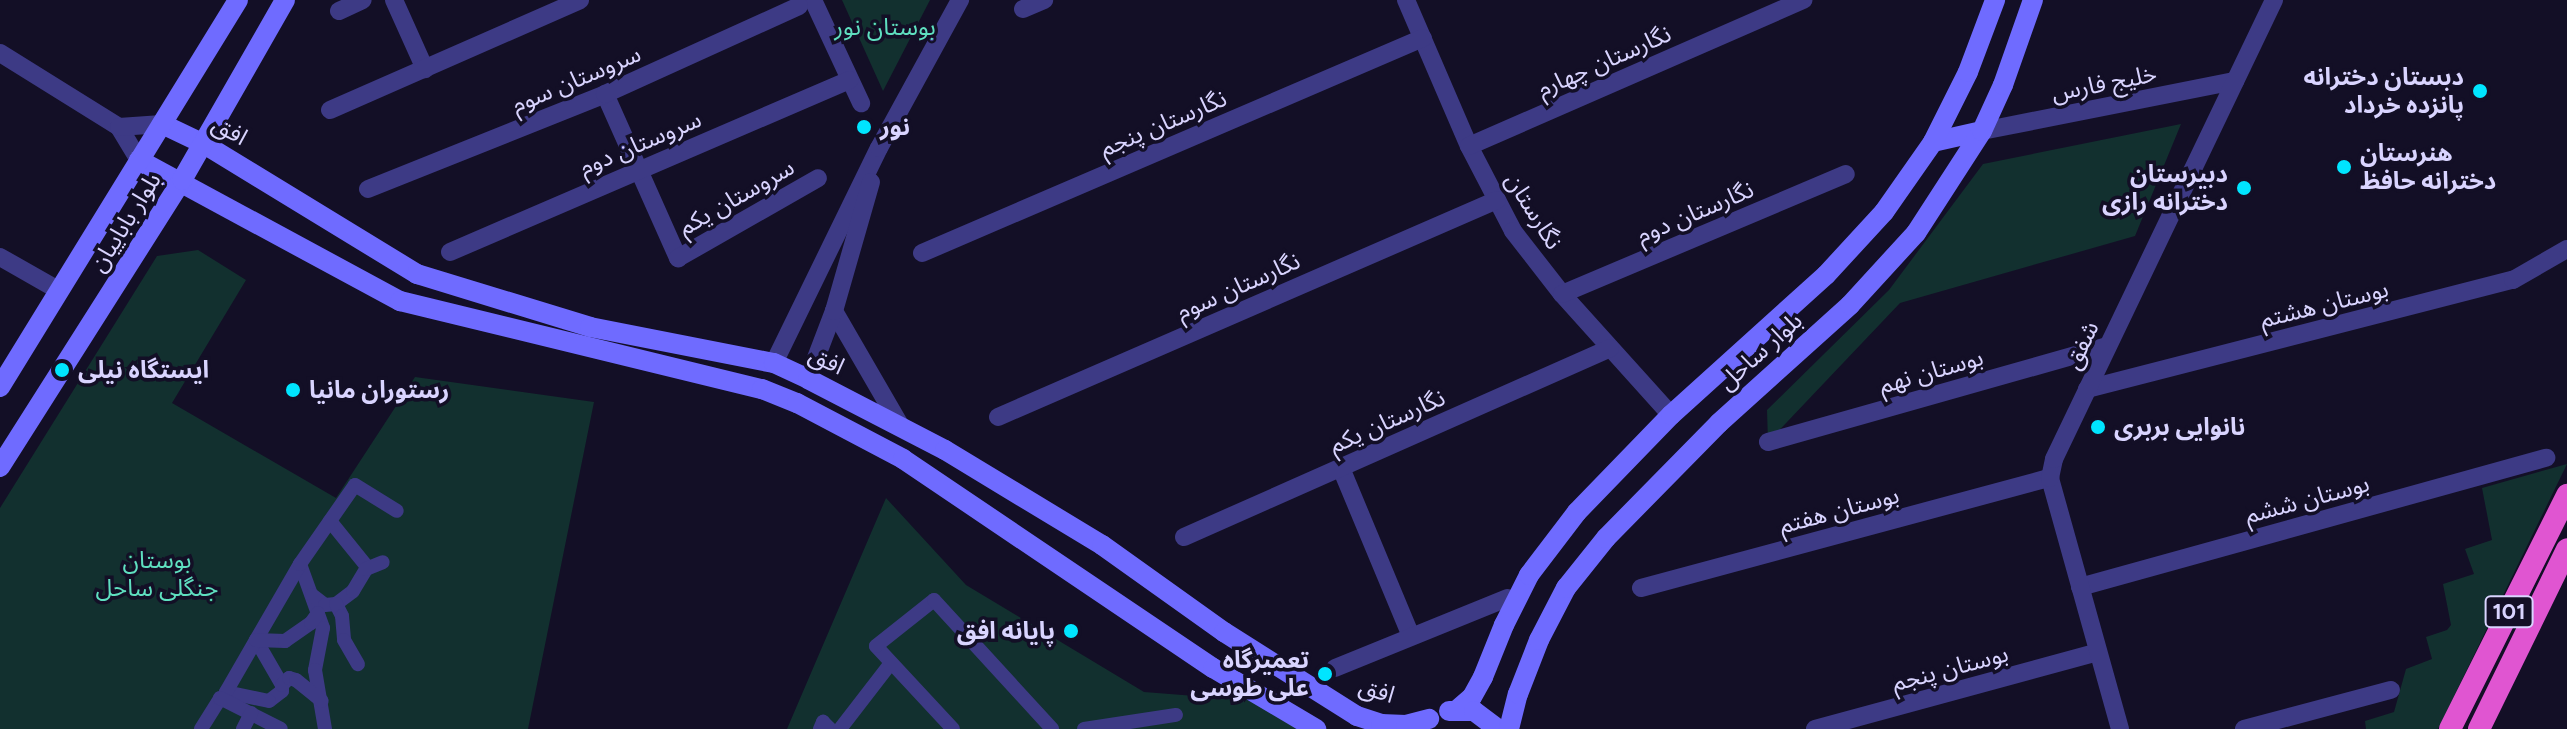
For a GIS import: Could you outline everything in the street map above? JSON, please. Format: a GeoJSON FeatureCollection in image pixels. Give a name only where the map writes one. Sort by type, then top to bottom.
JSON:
{"type":"FeatureCollection","features":[{"type":"Feature","properties":{"kind":"highway","name":"101"},"geometry":{"type":"LineString","coordinates":[[2450,729],[2567,495]]}},
{"type":"Feature","properties":{"kind":"highway","name":"101"},"geometry":{"type":"LineString","coordinates":[[2479,729],[2567,549]]}},
{"type":"Feature","properties":{"kind":"main road","name":"بلوار باباییان"},"geometry":{"type":"LineString","coordinates":[[0,387],[237,0]]}},
{"type":"Feature","properties":{"kind":"main road","name":"بلوار باباییان"},"geometry":{"type":"LineString","coordinates":[[0,467],[204,144],[285,0]]}},
{"type":"Feature","properties":{"kind":"main road","name":"بلوار ساحل"},"geometry":{"type":"LineString","coordinates":[[1458,709],[1472,697],[1483,677],[1529,575],[1577,512],[1671,415],[1826,275],[1884,212],[1933,142],[1968,72],[1995,0]]}},
{"type":"Feature","properties":{"kind":"main road","name":"بلوار ساحل"},"geometry":{"type":"LineString","coordinates":[[1509,729],[1518,694],[1539,640],[1566,588],[1643,497],[1850,305],[1916,233],[1982,131],[2003,85],[2033,0]]}},
{"type":"Feature","properties":{"kind":"main road","name":"افق"},"geometry":{"type":"LineString","coordinates":[[162,124],[204,144],[417,274],[590,327],[774,363],[808,379],[900,425],[1102,545],[1224,632],[1357,716],[1381,724],[1424,724],[1458,709]]}},
{"type":"Feature","properties":{"kind":"main road"},"geometry":{"type":"LineString","coordinates":[[1933,142],[1982,131]]}},
{"type":"Feature","properties":{"kind":"main road"},"geometry":{"type":"LineString","coordinates":[[139,160],[182,180],[400,301],[762,389],[797,403],[903,459],[1213,668],[1316,729]]}},
{"type":"Feature","properties":{"kind":"main road"},"geometry":{"type":"LineString","coordinates":[[762,389],[774,363]]}},
{"type":"Feature","properties":{"kind":"main road"},"geometry":{"type":"LineString","coordinates":[[797,403],[808,379]]}},
{"type":"Feature","properties":{"kind":"main road"},"geometry":{"type":"LineString","coordinates":[[1458,709],[1488,719],[1498,729]]}},
{"type":"Feature","properties":{"kind":"street"},"geometry":{"type":"LineString","coordinates":[[339,11],[363,0]]}},
{"type":"Feature","properties":{"kind":"street"},"geometry":{"type":"LineString","coordinates":[[394,0],[425,69]]}},
{"type":"Feature","properties":{"kind":"street"},"geometry":{"type":"LineString","coordinates":[[330,110],[580,0]]}},
{"type":"Feature","properties":{"kind":"street"},"geometry":{"type":"LineString","coordinates":[[774,363],[879,148],[960,0]]}},
{"type":"Feature","properties":{"kind":"street"},"geometry":{"type":"LineString","coordinates":[[1023,9],[1044,0]]}},
{"type":"Feature","properties":{"kind":"street","name":"نگارستان"},"geometry":{"type":"LineString","coordinates":[[1406,0],[1469,146],[1513,231],[1562,294],[1671,415]]}},
{"type":"Feature","properties":{"kind":"street","name":"نگارستان چهارم"},"geometry":{"type":"LineString","coordinates":[[1469,146],[1803,0]]}},
{"type":"Feature","properties":{"kind":"street","name":"شفق"},"geometry":{"type":"LineString","coordinates":[[2050,478],[2054,459],[2274,0]]}},
{"type":"Feature","properties":{"kind":"street"},"geometry":{"type":"LineString","coordinates":[[806,3],[861,103]]}},
{"type":"Feature","properties":{"kind":"street","name":"سروستان سوم"},"geometry":{"type":"LineString","coordinates":[[368,189],[605,94],[806,3]]}},
{"type":"Feature","properties":{"kind":"street","name":"نگارستان پنجم"},"geometry":{"type":"LineString","coordinates":[[922,253],[1423,38]]}},
{"type":"Feature","properties":{"kind":"street"},"geometry":{"type":"LineString","coordinates":[[0,53],[119,127],[139,160]]}},
{"type":"Feature","properties":{"kind":"street","name":"سروستان دوم"},"geometry":{"type":"LineString","coordinates":[[450,252],[850,80]]}},
{"type":"Feature","properties":{"kind":"street","name":"خلیج فارس"},"geometry":{"type":"LineString","coordinates":[[1982,131],[2235,81]]}},
{"type":"Feature","properties":{"kind":"street"},"geometry":{"type":"LineString","coordinates":[[605,94],[637,170]]}},
{"type":"Feature","properties":{"kind":"street"},"geometry":{"type":"LineString","coordinates":[[119,127],[162,124]]}},
{"type":"Feature","properties":{"kind":"street"},"geometry":{"type":"LineString","coordinates":[[808,379],[834,311],[879,148]]}},
{"type":"Feature","properties":{"kind":"street","name":"سروستان یکم"},"geometry":{"type":"LineString","coordinates":[[637,170],[678,258],[818,178]]}},
{"type":"Feature","properties":{"kind":"street","name":"نگارستان دوم"},"geometry":{"type":"LineString","coordinates":[[1562,294],[1846,174]]}},
{"type":"Feature","properties":{"kind":"street","name":"نگارستان سوم"},"geometry":{"type":"LineString","coordinates":[[998,417],[1497,200]]}},
{"type":"Feature","properties":{"kind":"street","name":"بوستان هشتم"},"geometry":{"type":"LineString","coordinates":[[2087,389],[2513,280],[2567,249]]}},
{"type":"Feature","properties":{"kind":"street"},"geometry":{"type":"LineString","coordinates":[[0,257],[58,290]]}},
{"type":"Feature","properties":{"kind":"street"},"geometry":{"type":"LineString","coordinates":[[834,311],[900,425]]}},
{"type":"Feature","properties":{"kind":"street","name":"بوستان نهم"},"geometry":{"type":"LineString","coordinates":[[1768,442],[2108,346]]}},
{"type":"Feature","properties":{"kind":"street","name":"نگارستان یکم"},"geometry":{"type":"LineString","coordinates":[[1184,537],[1610,348]]}},
{"type":"Feature","properties":{"kind":"street","name":"بوستان ششم"},"geometry":{"type":"LineString","coordinates":[[2080,587],[2546,458]]}},
{"type":"Feature","properties":{"kind":"street"},"geometry":{"type":"LineString","coordinates":[[1341,468],[1411,636]]}},
{"type":"Feature","properties":{"kind":"street"},"geometry":{"type":"LineString","coordinates":[[2050,478],[2120,729]]}},
{"type":"Feature","properties":{"kind":"street","name":"بوستان هفتم"},"geometry":{"type":"LineString","coordinates":[[1641,588],[2050,478]]}},
{"type":"Feature","properties":{"kind":"street"},"geometry":{"type":"LineString","coordinates":[[256,640],[282,685],[282,691],[269,701],[226,692],[256,640],[300,564],[355,485],[397,511]]}},
{"type":"Feature","properties":{"kind":"street"},"geometry":{"type":"LineString","coordinates":[[330,521],[368,568]]}},
{"type":"Feature","properties":{"kind":"street"},"geometry":{"type":"LineString","coordinates":[[311,595],[325,605],[336,604],[353,591],[368,568],[383,562]]}},
{"type":"Feature","properties":{"kind":"street"},"geometry":{"type":"LineString","coordinates":[[300,564],[323,628],[315,670],[325,729]]}},
{"type":"Feature","properties":{"kind":"street"},"geometry":{"type":"LineString","coordinates":[[1335,668],[1507,598]]}},
{"type":"Feature","properties":{"kind":"street"},"geometry":{"type":"LineString","coordinates":[[953,729],[876,646],[934,600],[1052,729]]}},
{"type":"Feature","properties":{"kind":"street"},"geometry":{"type":"LineString","coordinates":[[336,604],[342,616],[344,640],[358,664]]}},
{"type":"Feature","properties":{"kind":"street"},"geometry":{"type":"LineString","coordinates":[[256,640],[285,641],[311,623],[318,613]]}},
{"type":"Feature","properties":{"kind":"street","name":"بوستان پنجم"},"geometry":{"type":"LineString","coordinates":[[1815,729],[2098,652]]}},
{"type":"Feature","properties":{"kind":"street"},"geometry":{"type":"LineString","coordinates":[[840,729],[891,663]]}},
{"type":"Feature","properties":{"kind":"street"},"geometry":{"type":"LineString","coordinates":[[282,685],[289,678],[296,680],[322,701]]}},
{"type":"Feature","properties":{"kind":"street"},"geometry":{"type":"LineString","coordinates":[[2244,729],[2391,690]]}},
{"type":"Feature","properties":{"kind":"street"},"geometry":{"type":"LineString","coordinates":[[201,729],[220,698],[281,729]]}},
{"type":"Feature","properties":{"kind":"street"},"geometry":{"type":"LineString","coordinates":[[243,729],[251,713]]}},
{"type":"Feature","properties":{"kind":"street"},"geometry":{"type":"LineString","coordinates":[[1084,729],[1176,715]]}},
{"type":"Feature","properties":{"kind":"street"},"geometry":{"type":"LineString","coordinates":[[820,729],[823,722],[830,729]]}},
{"type":"Feature","properties":{"kind":"green space","name":"بوستان نور"},"geometry":{"type":"Polygon","coordinates":[[[842,0],[930,0],[883,91],[842,0]]]}},
{"type":"Feature","properties":{"kind":"green space"},"geometry":{"type":"Polygon","coordinates":[[[2181,124],[2135,236],[1900,303],[1768,442],[1767,410],[1889,290],[1983,164],[2181,124]]]}},
{"type":"Feature","properties":{"kind":"green space","name":"بوستان جنگلی ساحل"},"geometry":{"type":"Polygon","coordinates":[[[198,250],[246,280],[172,403],[336,498],[415,377],[594,402],[528,729],[0,729],[0,508],[157,256],[198,250]]]}},
{"type":"Feature","properties":{"kind":"green space"},"geometry":{"type":"Polygon","coordinates":[[[2567,464],[2438,729],[2366,729],[2365,721],[2394,712],[2406,669],[2432,659],[2426,637],[2447,630],[2451,625],[2443,584],[2474,574],[2465,549],[2492,540],[2482,488],[2567,464]]]}},
{"type":"Feature","properties":{"kind":"green space"},"geometry":{"type":"Polygon","coordinates":[[[886,498],[966,585],[1144,692],[1259,701],[1303,729],[787,729],[886,498]]]}},
{"type":"Feature","properties":{"kind":"place","name":"دبستان دخترانه پانزده خرداد"},"geometry":{"type":"Point","coordinates":[2480,91]}},
{"type":"Feature","properties":{"kind":"place","name":"نور"},"geometry":{"type":"Point","coordinates":[864,127]}},
{"type":"Feature","properties":{"kind":"place","name":"هنرستان دخترانه حافظ"},"geometry":{"type":"Point","coordinates":[2344,167]}},
{"type":"Feature","properties":{"kind":"place","name":"دبیرستان دخترانه رازی"},"geometry":{"type":"Point","coordinates":[2244,188]}},
{"type":"Feature","properties":{"kind":"place","name":"ایستگاه نیلی"},"geometry":{"type":"Point","coordinates":[62,370]}},
{"type":"Feature","properties":{"kind":"place","name":"رستوران مانیا"},"geometry":{"type":"Point","coordinates":[293,390]}},
{"type":"Feature","properties":{"kind":"place","name":"نانوایی بربری"},"geometry":{"type":"Point","coordinates":[2098,427]}},
{"type":"Feature","properties":{"kind":"place","name":"پایانه افق"},"geometry":{"type":"Point","coordinates":[1071,631]}},
{"type":"Feature","properties":{"kind":"place","name":"تعمیرگاه علی طوسی"},"geometry":{"type":"Point","coordinates":[1325,674]}}]}
